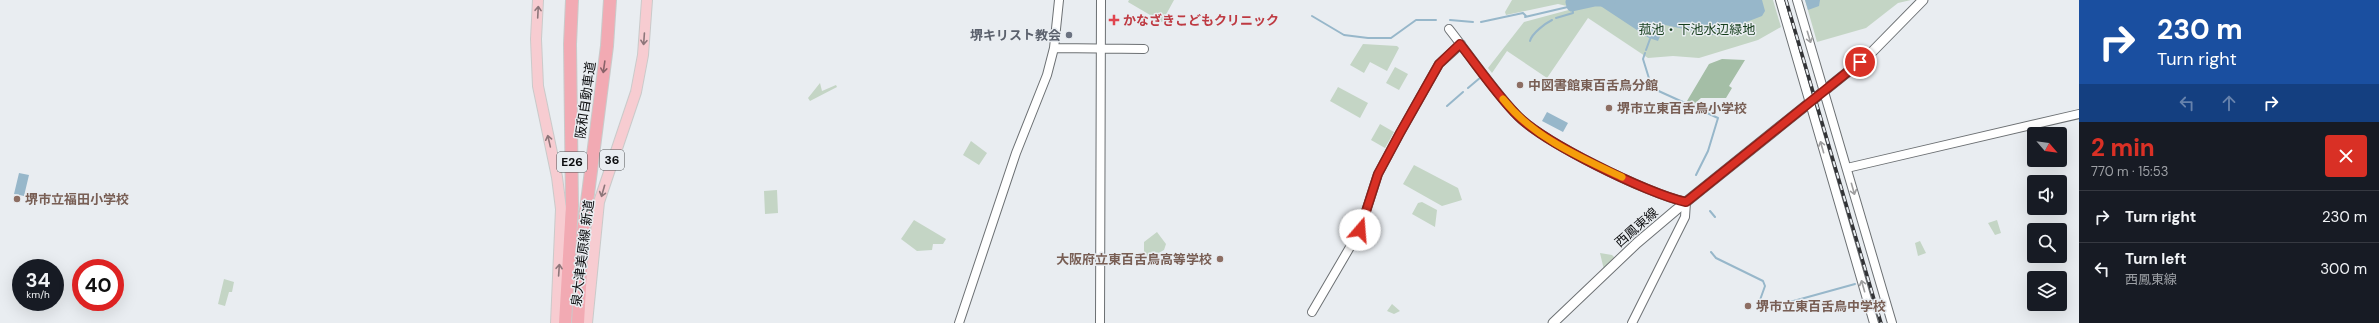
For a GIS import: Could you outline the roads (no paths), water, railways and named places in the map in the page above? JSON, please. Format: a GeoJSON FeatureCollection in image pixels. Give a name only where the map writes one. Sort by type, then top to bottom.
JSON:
{"type":"FeatureCollection","features":[{"type":"Feature","properties":{"kind":"highway","name":"阪和自動車道"},"geometry":{"type":"LineString","coordinates":[[566,323],[572,206],[570,44],[572,0]]}},
{"type":"Feature","properties":{"kind":"highway","name":"阪和自動車道"},"geometry":{"type":"LineString","coordinates":[[578,323],[585,212],[607,46],[610,0]]}},
{"type":"Feature","properties":{"kind":"main road","name":"泉大津美原線 新道"},"geometry":{"type":"LineString","coordinates":[[538,0],[536,39],[538,86],[557,177],[561,209],[556,323]]}},
{"type":"Feature","properties":{"kind":"main road","name":"泉大津美原線 新道"},"geometry":{"type":"LineString","coordinates":[[588,323],[588,304],[600,202],[636,92],[643,56],[647,0]]}},
{"type":"Feature","properties":{"kind":"main road","name":"西鳳東線"},"geometry":{"type":"LineString","coordinates":[[1553,323],[1638,243],[1686,202],[1870,54],[1923,0]]}},
{"type":"Feature","properties":{"kind":"street"},"geometry":{"type":"LineString","coordinates":[[959,323],[1016,153],[1047,75],[1054,48],[1059,0]]}},
{"type":"Feature","properties":{"kind":"street"},"geometry":{"type":"LineString","coordinates":[[1100,323],[1101,0]]}},
{"type":"Feature","properties":{"kind":"street"},"geometry":{"type":"LineString","coordinates":[[1780,0],[1798,56],[1809,104],[1874,323]]}},
{"type":"Feature","properties":{"kind":"street"},"geometry":{"type":"LineString","coordinates":[[1797,0],[1825,90],[1846,168],[1892,323]]}},
{"type":"Feature","properties":{"kind":"street"},"geometry":{"type":"LineString","coordinates":[[1449,29],[1515,113],[1534,130],[1614,173],[1686,202],[1685,217],[1632,323]]}},
{"type":"Feature","properties":{"kind":"street"},"geometry":{"type":"LineString","coordinates":[[1312,312],[1360,230],[1378,174],[1400,133],[1439,64],[1460,44]]}},
{"type":"Feature","properties":{"kind":"street"},"geometry":{"type":"LineString","coordinates":[[1054,48],[1144,49]]}},
{"type":"Feature","properties":{"kind":"street"},"geometry":{"type":"LineString","coordinates":[[1846,168],[2079,114]]}},
{"type":"Feature","properties":{"kind":"water"},"geometry":{"type":"Polygon","coordinates":[[[1595,0],[1762,0],[1765,11],[1762,16],[1713,35],[1665,25],[1658,41],[1649,38],[1596,3],[1595,0]]]}},
{"type":"Feature","properties":{"kind":"water"},"geometry":{"type":"Polygon","coordinates":[[[1805,0],[1820,0],[1819,6],[1808,10],[1805,0]]]}},
{"type":"Feature","properties":{"kind":"water"},"geometry":{"type":"Polygon","coordinates":[[[1547,112],[1568,123],[1563,132],[1542,121],[1547,112]]]}},
{"type":"Feature","properties":{"kind":"water"},"geometry":{"type":"Polygon","coordinates":[[[19,173],[29,175],[24,196],[14,194],[19,173]]]}},
{"type":"Feature","properties":{"kind":"waterway"},"geometry":{"type":"LineString","coordinates":[[1571,2],[1572,6],[1595,1],[1610,1]]}},
{"type":"Feature","properties":{"kind":"waterway"},"geometry":{"type":"LineString","coordinates":[[1525,17],[1572,6],[1573,13],[1556,18]]}},
{"type":"Feature","properties":{"kind":"waterway"},"geometry":{"type":"LineString","coordinates":[[1481,22],[1523,13],[1526,16]]}},
{"type":"Feature","properties":{"kind":"waterway"},"geometry":{"type":"LineString","coordinates":[[1312,16],[1344,35],[1368,38],[1391,38],[1416,20],[1436,20]]}},
{"type":"Feature","properties":{"kind":"waterway"},"geometry":{"type":"LineString","coordinates":[[1450,20],[1473,22]]}},
{"type":"Feature","properties":{"kind":"waterway"},"geometry":{"type":"LineString","coordinates":[[1530,41],[1536,32],[1552,20]]}},
{"type":"Feature","properties":{"kind":"waterway"},"geometry":{"type":"LineString","coordinates":[[1646,50],[1650,39]]}},
{"type":"Feature","properties":{"kind":"waterway"},"geometry":{"type":"LineString","coordinates":[[1645,53],[1643,59],[1652,88],[1718,118],[1708,151],[1696,175]]}},
{"type":"Feature","properties":{"kind":"waterway"},"geometry":{"type":"LineString","coordinates":[[1468,88],[1481,77]]}},
{"type":"Feature","properties":{"kind":"waterway"},"geometry":{"type":"LineString","coordinates":[[1447,106],[1463,92]]}},
{"type":"Feature","properties":{"kind":"waterway"},"geometry":{"type":"LineString","coordinates":[[1710,211],[1715,217]]}},
{"type":"Feature","properties":{"kind":"waterway"},"geometry":{"type":"LineString","coordinates":[[1711,252],[1716,258],[1763,281],[1765,286],[1760,300],[1779,305],[1855,284]]}},
{"type":"Feature","properties":{"kind":"railway"},"geometry":{"type":"LineString","coordinates":[[1786,0],[1881,323]]}},
{"type":"Feature","properties":{"kind":"place","name":"かなざきこどもクリニック"},"geometry":{"type":"Point","coordinates":[1114,20]}},
{"type":"Feature","properties":{"kind":"place","name":"堺キリスト教会"},"geometry":{"type":"Point","coordinates":[1069,35]}},
{"type":"Feature","properties":{"kind":"place","name":"中図書館東百舌鳥分館"},"geometry":{"type":"Point","coordinates":[1520,85]}},
{"type":"Feature","properties":{"kind":"place","name":"堺市立東百舌鳥小学校"},"geometry":{"type":"Point","coordinates":[1609,108]}},
{"type":"Feature","properties":{"kind":"place","name":"堺市立福田小学校"},"geometry":{"type":"Point","coordinates":[17,199]}},
{"type":"Feature","properties":{"kind":"place","name":"大阪府立東百舌鳥高等学校"},"geometry":{"type":"Point","coordinates":[1220,259]}},
{"type":"Feature","properties":{"kind":"place","name":"堺市立東百舌鳥中学校"},"geometry":{"type":"Point","coordinates":[1748,306]}},
{"type":"Feature","properties":{"kind":"park label","name":"菰池・下池水辺緑地"},"geometry":{"type":"Point","coordinates":[1697,29]}}]}
